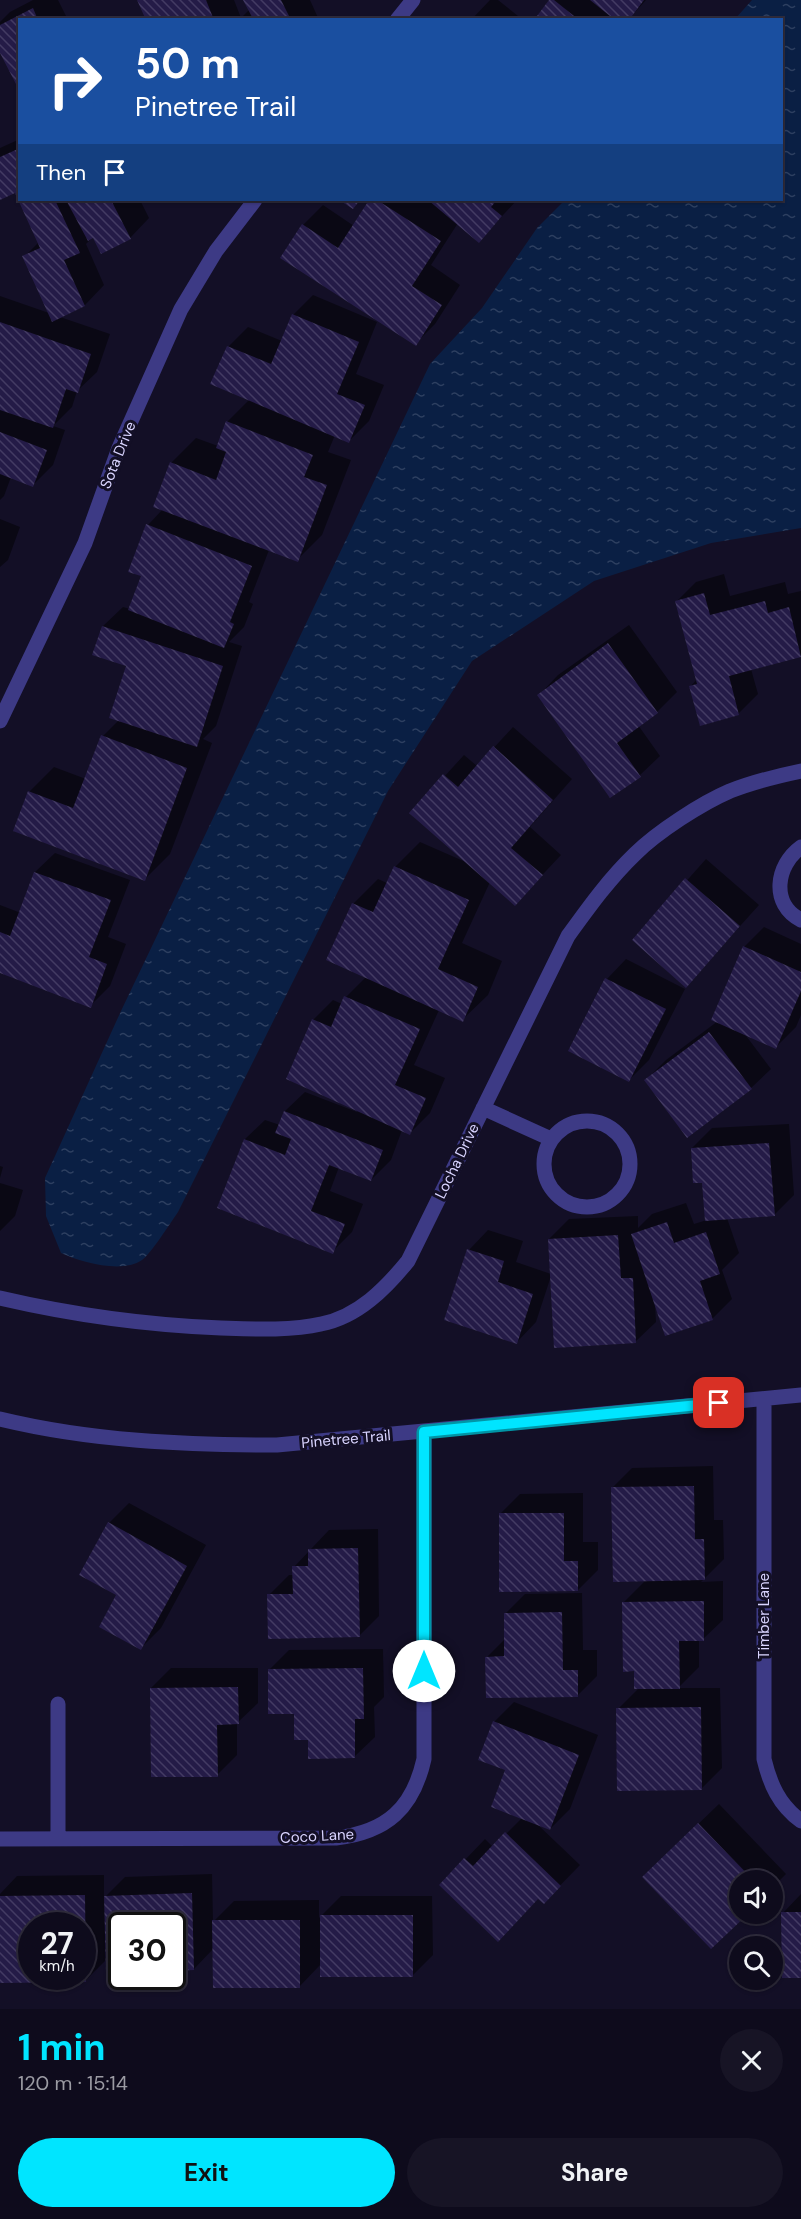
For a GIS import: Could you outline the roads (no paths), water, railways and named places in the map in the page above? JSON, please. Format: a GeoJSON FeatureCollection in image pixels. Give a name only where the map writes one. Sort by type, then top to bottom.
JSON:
{"type":"FeatureCollection","features":[{"type":"Feature","properties":{"kind":"street"},"geometry":{"type":"LineString","coordinates":[[399,18],[413,0]]}},
{"type":"Feature","properties":{"kind":"street","name":"Sota Drive"},"geometry":{"type":"LineString","coordinates":[[0,721],[85,543],[119,448],[181,309],[216,251],[254,201]]}},
{"type":"Feature","properties":{"kind":"street","name":"Locha Drive"},"geometry":{"type":"LineString","coordinates":[[0,1298],[112,1320],[259,1330],[322,1324],[354,1311],[385,1289],[408,1261],[568,936],[597,895],[636,852],[679,820],[730,792],[774,777],[801,771]]}},
{"type":"Feature","properties":{"kind":"street"},"geometry":{"type":"LineString","coordinates":[[801,848],[792,854],[783,865],[780,879],[781,894],[786,907],[801,920]]}},
{"type":"Feature","properties":{"kind":"street"},"geometry":{"type":"LineString","coordinates":[[483,1108],[551,1139]]}},
{"type":"Feature","properties":{"kind":"street"},"geometry":{"type":"LineString","coordinates":[[590,1121],[604,1124],[616,1132],[626,1144],[630,1166],[624,1186],[615,1197],[597,1206],[576,1207],[564,1201],[553,1192],[546,1180],[543,1166],[545,1152],[551,1139],[561,1129],[575,1122],[590,1121]]}},
{"type":"Feature","properties":{"kind":"street","name":"Pinetree Trail"},"geometry":{"type":"LineString","coordinates":[[0,1419],[104,1437],[190,1445],[277,1445],[801,1395]]}},
{"type":"Feature","properties":{"kind":"street","name":"Timber Lane"},"geometry":{"type":"LineString","coordinates":[[764,1399],[764,1759],[769,1780],[779,1799],[801,1821]]}},
{"type":"Feature","properties":{"kind":"street","name":"Coco Lane"},"geometry":{"type":"LineString","coordinates":[[0,1839],[336,1838],[357,1836],[378,1828],[395,1815],[410,1799],[419,1780],[424,1759],[424,1432]]}},
{"type":"Feature","properties":{"kind":"street"},"geometry":{"type":"LineString","coordinates":[[58,1704],[58,1839]]}},
{"type":"Feature","properties":{"kind":"water"},"geometry":{"type":"Polygon","coordinates":[[[752,0],[801,0],[801,528],[711,543],[594,581],[472,661],[388,791],[178,1212],[160,1238],[142,1260],[124,1266],[90,1263],[61,1253],[46,1216],[45,1178],[121,1011],[430,364],[482,308],[537,228],[564,201],[783,201],[783,18],[736,18],[752,0]]]}}]}
